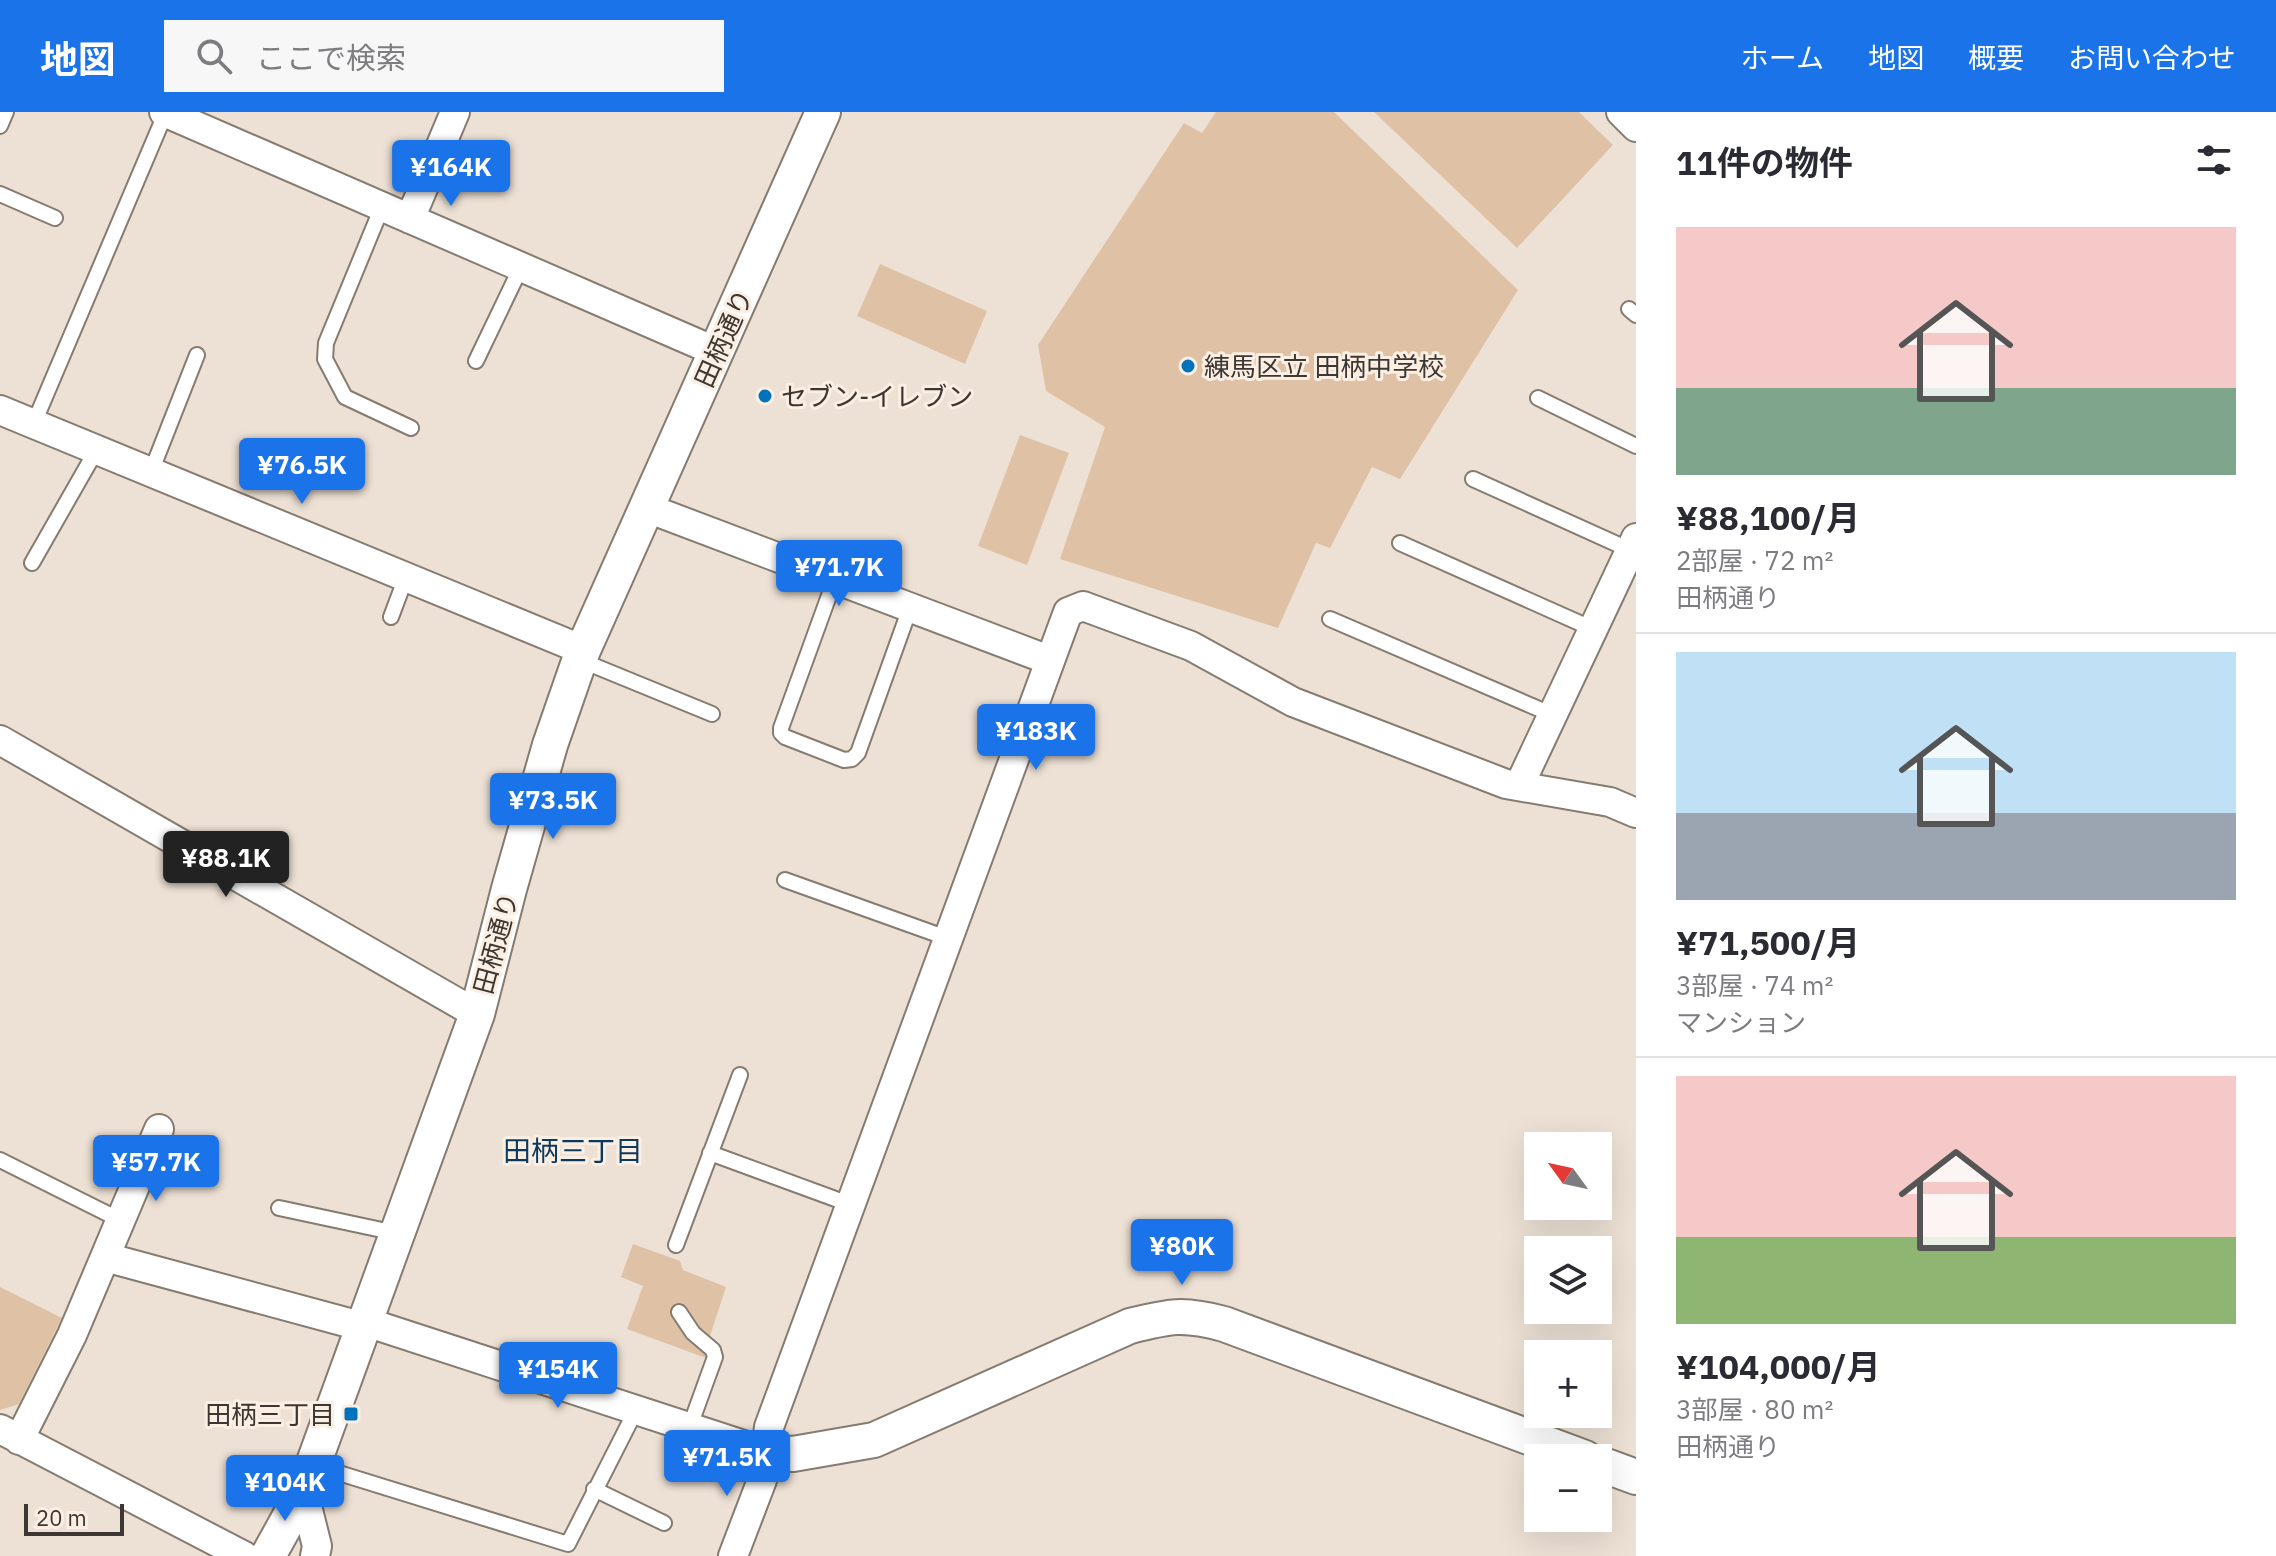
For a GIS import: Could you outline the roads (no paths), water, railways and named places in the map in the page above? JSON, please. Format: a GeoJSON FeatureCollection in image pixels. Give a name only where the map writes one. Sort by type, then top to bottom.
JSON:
{"type":"FeatureCollection","features":[{"type":"Feature","properties":{"kind":"street"},"geometry":{"type":"LineString","coordinates":[[165,112],[717,352]]}},
{"type":"Feature","properties":{"kind":"street"},"geometry":{"type":"LineString","coordinates":[[410,219],[455,112]]}},
{"type":"Feature","properties":{"kind":"street","name":"田柄通り"},"geometry":{"type":"LineString","coordinates":[[268,1556],[308,1477],[477,1014],[549,750],[582,655],[823,112]]}},
{"type":"Feature","properties":{"kind":"street"},"geometry":{"type":"LineString","coordinates":[[1621,112],[1636,127]]}},
{"type":"Feature","properties":{"kind":"street"},"geometry":{"type":"LineString","coordinates":[[0,410],[406,577],[582,655]]}},
{"type":"Feature","properties":{"kind":"street"},"geometry":{"type":"LineString","coordinates":[[647,508],[1049,660]]}},
{"type":"Feature","properties":{"kind":"street"},"geometry":{"type":"LineString","coordinates":[[1519,786],[1633,544]]}},
{"type":"Feature","properties":{"kind":"street"},"geometry":{"type":"LineString","coordinates":[[733,1556],[762,1480],[769,1427],[1068,612],[1083,606],[1191,646],[1293,702],[1506,784],[1610,802],[1636,813]]}},
{"type":"Feature","properties":{"kind":"street"},"geometry":{"type":"LineString","coordinates":[[0,740],[477,1014]]}},
{"type":"Feature","properties":{"kind":"street"},"geometry":{"type":"LineString","coordinates":[[159,1129],[72,1335],[9,1434],[244,1556]]}},
{"type":"Feature","properties":{"kind":"street"},"geometry":{"type":"LineString","coordinates":[[105,1257],[365,1324],[637,1408],[765,1452],[793,1454],[874,1440],[1130,1326],[1165,1317],[1193,1316],[1224,1324],[1547,1444]]}},
{"type":"Feature","properties":{"kind":"street"},"geometry":{"type":"LineString","coordinates":[[1612,1468],[1636,1477]]}},
{"type":"Feature","properties":{"kind":"street"},"geometry":{"type":"LineString","coordinates":[[308,1477],[317,1546],[315,1556]]}},
{"type":"Feature","properties":{"kind":"lane"},"geometry":{"type":"LineString","coordinates":[[0,126],[6,112]]}},
{"type":"Feature","properties":{"kind":"lane"},"geometry":{"type":"LineString","coordinates":[[34,423],[165,112]]}},
{"type":"Feature","properties":{"kind":"lane"},"geometry":{"type":"LineString","coordinates":[[0,194],[55,218]]}},
{"type":"Feature","properties":{"kind":"lane"},"geometry":{"type":"LineString","coordinates":[[382,207],[326,343],[325,359],[345,397],[411,428]]}},
{"type":"Feature","properties":{"kind":"lane"},"geometry":{"type":"LineString","coordinates":[[476,361],[521,267]]}},
{"type":"Feature","properties":{"kind":"lane"},"geometry":{"type":"LineString","coordinates":[[151,472],[197,355]]}},
{"type":"Feature","properties":{"kind":"lane"},"geometry":{"type":"LineString","coordinates":[[1538,398],[1636,446]]}},
{"type":"Feature","properties":{"kind":"lane"},"geometry":{"type":"LineString","coordinates":[[32,563],[97,449]]}},
{"type":"Feature","properties":{"kind":"lane"},"geometry":{"type":"LineString","coordinates":[[1473,479],[1633,544]]}},
{"type":"Feature","properties":{"kind":"lane"},"geometry":{"type":"LineString","coordinates":[[1400,543],[1593,629]]}},
{"type":"Feature","properties":{"kind":"lane"},"geometry":{"type":"LineString","coordinates":[[391,617],[406,577]]}},
{"type":"Feature","properties":{"kind":"lane"},"geometry":{"type":"LineString","coordinates":[[835,579],[781,733],[844,760],[852,759],[858,753],[910,608]]}},
{"type":"Feature","properties":{"kind":"lane"},"geometry":{"type":"LineString","coordinates":[[1330,619],[1553,715]]}},
{"type":"Feature","properties":{"kind":"lane"},"geometry":{"type":"LineString","coordinates":[[582,655],[712,714]]}},
{"type":"Feature","properties":{"kind":"lane"},"geometry":{"type":"LineString","coordinates":[[785,880],[947,938]]}},
{"type":"Feature","properties":{"kind":"lane"},"geometry":{"type":"LineString","coordinates":[[676,1245],[740,1075]]}},
{"type":"Feature","properties":{"kind":"lane"},"geometry":{"type":"LineString","coordinates":[[710,1153],[849,1204]]}},
{"type":"Feature","properties":{"kind":"lane"},"geometry":{"type":"LineString","coordinates":[[0,1160],[120,1220]]}},
{"type":"Feature","properties":{"kind":"lane"},"geometry":{"type":"LineString","coordinates":[[279,1208],[397,1235]]}},
{"type":"Feature","properties":{"kind":"lane"},"geometry":{"type":"LineString","coordinates":[[679,1312],[693,1333],[713,1350],[715,1357],[690,1426]]}},
{"type":"Feature","properties":{"kind":"lane"},"geometry":{"type":"LineString","coordinates":[[308,1477],[568,1544],[637,1408]]}},
{"type":"Feature","properties":{"kind":"lane"},"geometry":{"type":"LineString","coordinates":[[594,1489],[664,1523]]}},
{"type":"Feature","properties":{"kind":"place","name":"練馬区立 田柄中学校"},"geometry":{"type":"Point","coordinates":[1188,366]}},
{"type":"Feature","properties":{"kind":"place","name":"セブン-イレブン"},"geometry":{"type":"Point","coordinates":[765,396]}},
{"type":"Feature","properties":{"kind":"place","name":"田柄三丁目"},"geometry":{"type":"Point","coordinates":[351,1414]}},
{"type":"Feature","properties":{"kind":"district","name":"田柄三丁目"},"geometry":{"type":"Point","coordinates":[573,1150]}}]}
